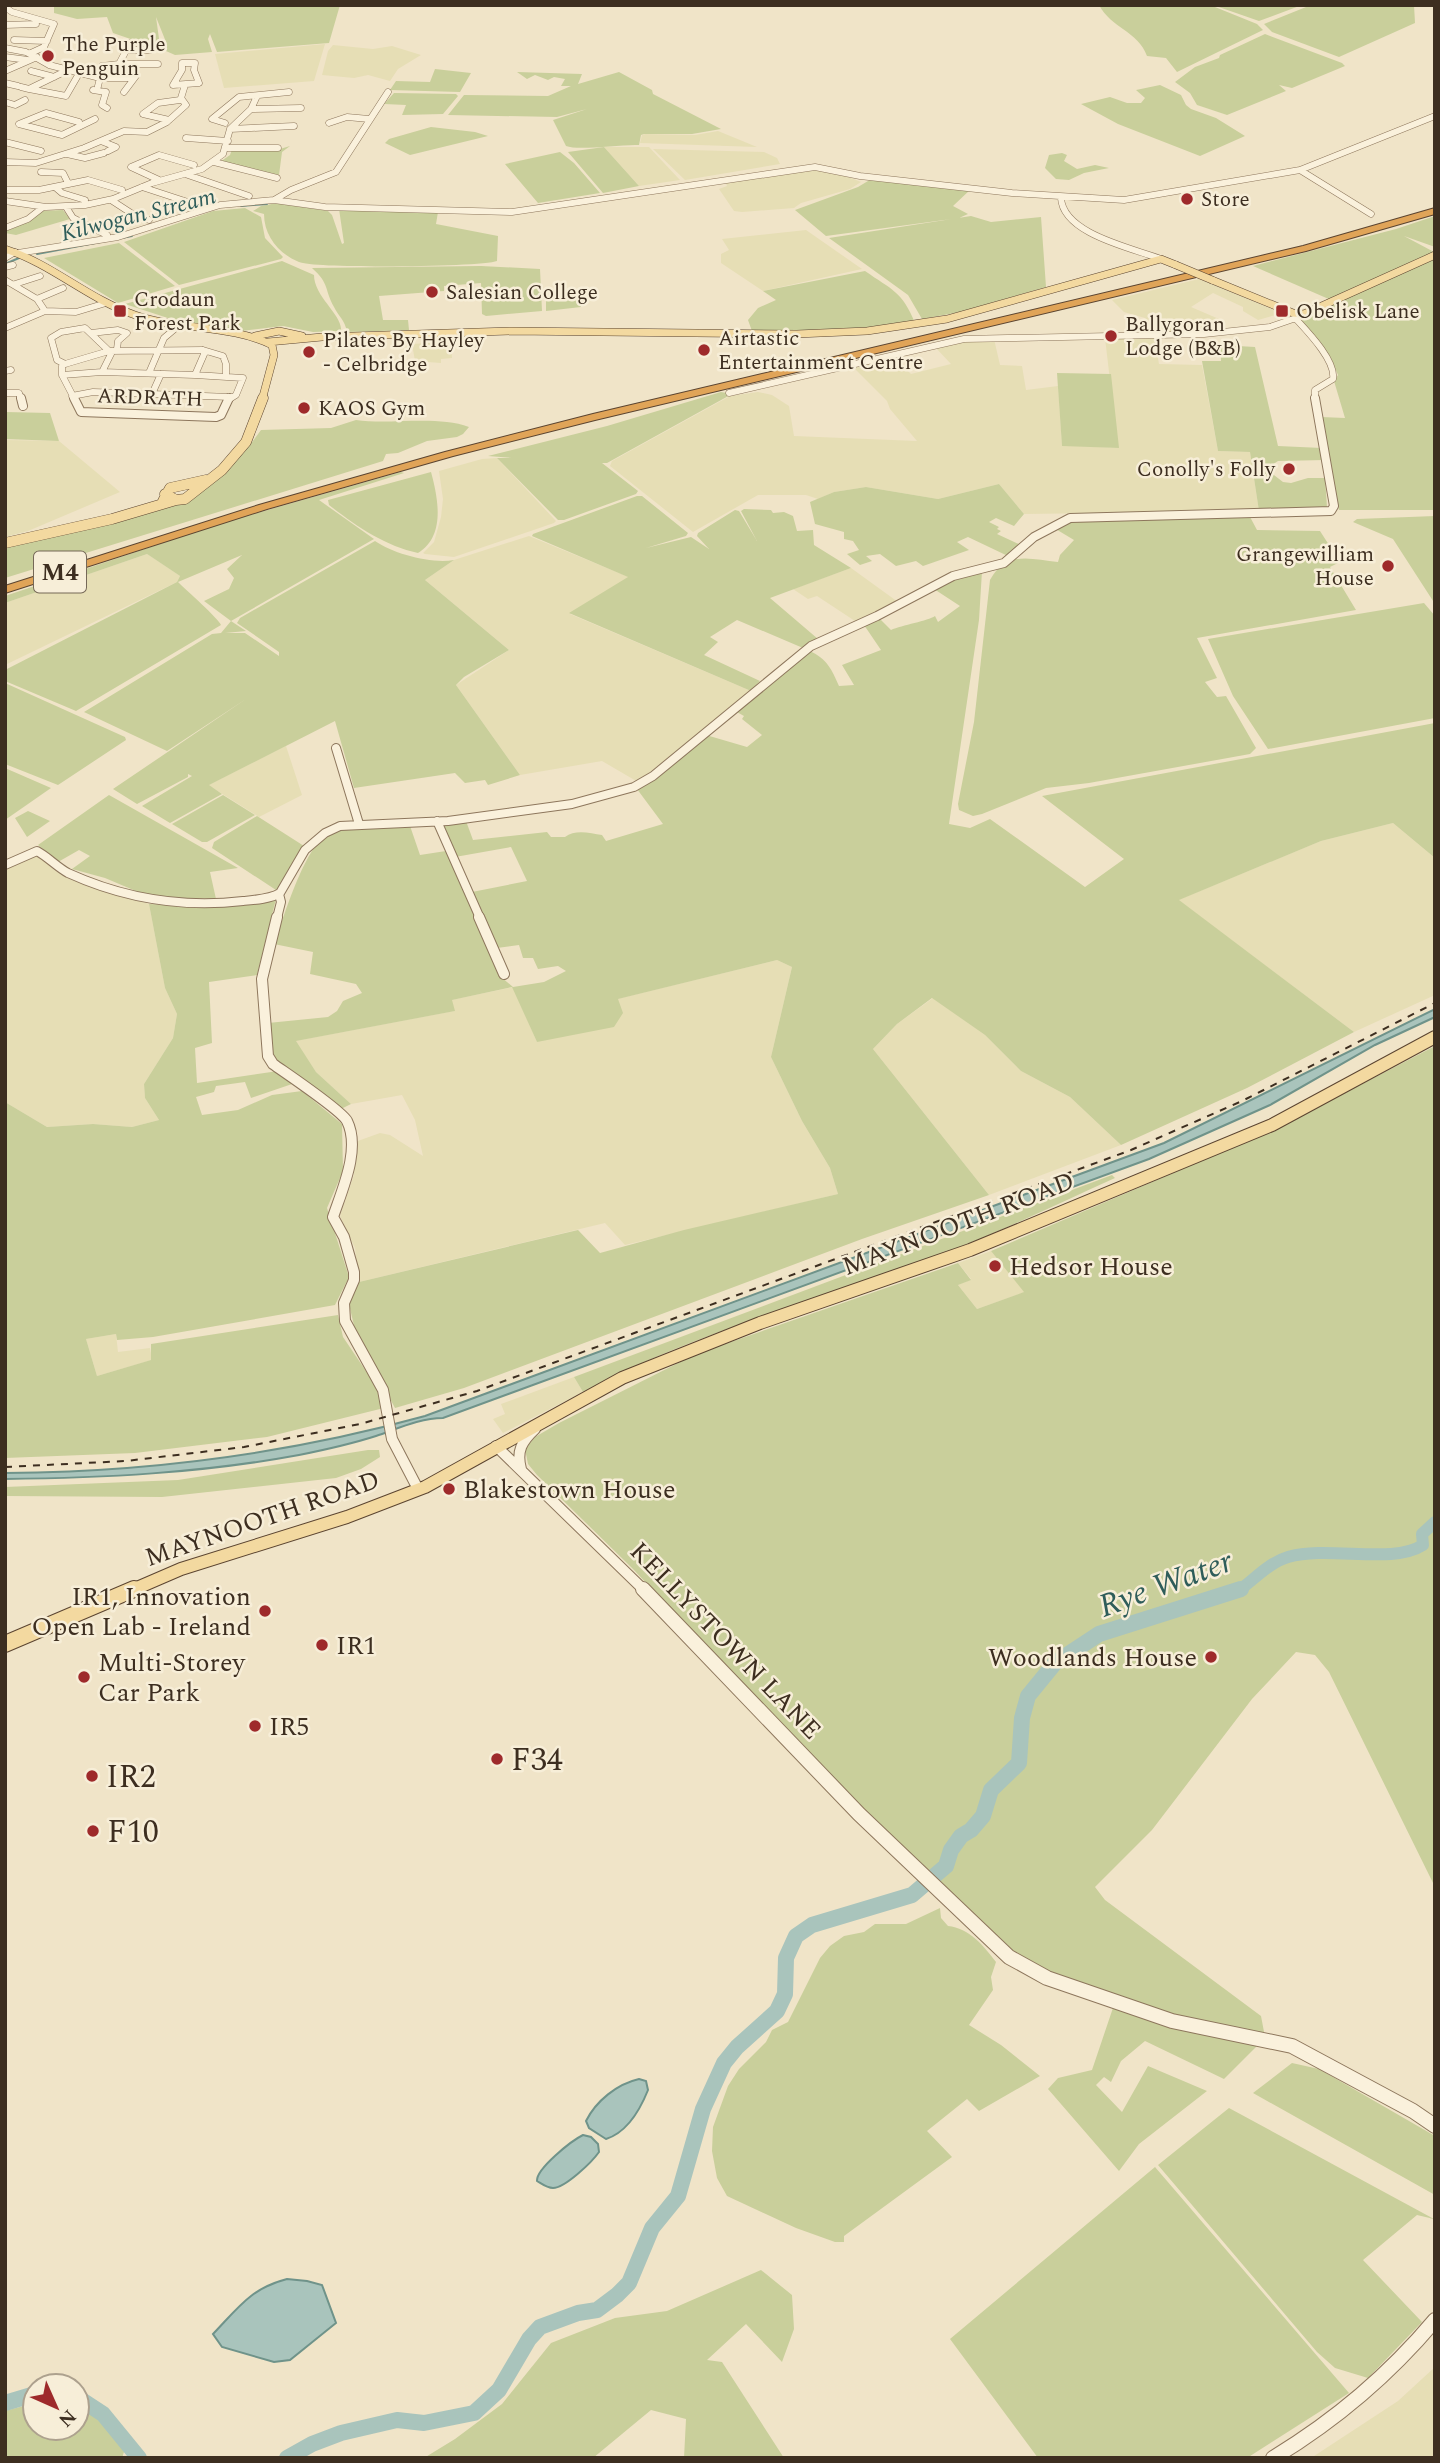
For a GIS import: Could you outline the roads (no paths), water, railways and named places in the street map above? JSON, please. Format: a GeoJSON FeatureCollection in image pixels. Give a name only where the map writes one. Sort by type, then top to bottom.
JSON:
{"type":"FeatureCollection","features":[{"type":"Feature","properties":{"kind":"highway","name":"M4"},"geometry":{"type":"LineString","coordinates":[[113,552],[282,495],[469,442],[1315,239],[1435,204]]}},
{"type":"Feature","properties":{"kind":"highway","name":"M4"},"geometry":{"type":"LineString","coordinates":[[5,582],[333,486],[507,439],[1306,248],[1435,211]]}},
{"type":"Feature","properties":{"kind":"highway"},"geometry":{"type":"LineString","coordinates":[[5,592],[113,552]]}},
{"type":"Feature","properties":{"kind":"main road"},"geometry":{"type":"LineString","coordinates":[[5,249],[45,264],[106,303],[138,316],[177,327],[268,339],[525,331],[842,333],[920,324],[1161,259],[1299,317],[1435,255]]}},
{"type":"Feature","properties":{"kind":"main road"},"geometry":{"type":"LineString","coordinates":[[5,543],[189,498],[244,449],[251,436],[274,355],[268,339]]}},
{"type":"Feature","properties":{"kind":"main road"},"geometry":{"type":"LineString","coordinates":[[274,355],[287,339]]}},
{"type":"Feature","properties":{"kind":"main road"},"geometry":{"type":"LineString","coordinates":[[148,509],[162,502],[170,488],[201,482],[217,474]]}},
{"type":"Feature","properties":{"kind":"main road"},"geometry":{"type":"LineString","coordinates":[[182,486],[192,488],[194,492]]}},
{"type":"Feature","properties":{"kind":"main road"},"geometry":{"type":"LineString","coordinates":[[165,494],[176,500]]}},
{"type":"Feature","properties":{"kind":"main road","name":"MAYNOOTH ROAD"},"geometry":{"type":"LineString","coordinates":[[5,1644],[181,1569],[347,1517],[418,1489],[549,1417],[664,1360],[760,1323],[970,1250],[1170,1164],[1272,1125],[1435,1037]]}},
{"type":"Feature","properties":{"kind":"street"},"geometry":{"type":"LineString","coordinates":[[5,7],[12,12],[54,24],[43,48],[5,71]]}},
{"type":"Feature","properties":{"kind":"street"},"geometry":{"type":"LineString","coordinates":[[12,12],[7,23],[33,24]]}},
{"type":"Feature","properties":{"kind":"street"},"geometry":{"type":"LineString","coordinates":[[15,45],[47,41]]}},
{"type":"Feature","properties":{"kind":"street"},"geometry":{"type":"LineString","coordinates":[[119,64],[124,50],[130,44]]}},
{"type":"Feature","properties":{"kind":"street"},"geometry":{"type":"LineString","coordinates":[[15,45],[29,57]]}},
{"type":"Feature","properties":{"kind":"street"},"geometry":{"type":"LineString","coordinates":[[124,50],[150,50]]}},
{"type":"Feature","properties":{"kind":"street"},"geometry":{"type":"LineString","coordinates":[[5,57],[37,58],[49,65],[97,77],[134,78]]}},
{"type":"Feature","properties":{"kind":"street"},"geometry":{"type":"LineString","coordinates":[[169,120],[143,114],[158,103],[183,93],[199,83],[194,70],[195,62],[182,63],[182,70],[173,84],[183,93]]}},
{"type":"Feature","properties":{"kind":"street"},"geometry":{"type":"LineString","coordinates":[[123,91],[142,64]]}},
{"type":"Feature","properties":{"kind":"street"},"geometry":{"type":"LineString","coordinates":[[102,66],[158,64]]}},
{"type":"Feature","properties":{"kind":"street"},"geometry":{"type":"LineString","coordinates":[[22,88],[68,70]]}},
{"type":"Feature","properties":{"kind":"street"},"geometry":{"type":"LineString","coordinates":[[31,71],[54,77]]}},
{"type":"Feature","properties":{"kind":"street"},"geometry":{"type":"LineString","coordinates":[[61,104],[77,77]]}},
{"type":"Feature","properties":{"kind":"street"},"geometry":{"type":"LineString","coordinates":[[79,122],[46,113],[16,126],[64,135],[96,116],[109,107],[102,106],[106,92],[93,90],[97,77]]}},
{"type":"Feature","properties":{"kind":"street"},"geometry":{"type":"LineString","coordinates":[[5,83],[66,96]]}},
{"type":"Feature","properties":{"kind":"street"},"geometry":{"type":"LineString","coordinates":[[289,92],[236,98],[212,120],[227,126],[294,126]]}},
{"type":"Feature","properties":{"kind":"street"},"geometry":{"type":"LineString","coordinates":[[277,200],[290,190],[336,172],[388,92]]}},
{"type":"Feature","properties":{"kind":"street"},"geometry":{"type":"LineString","coordinates":[[5,162],[36,163],[67,154],[124,131],[147,132],[169,120],[187,104],[181,98],[183,93]]}},
{"type":"Feature","properties":{"kind":"street"},"geometry":{"type":"LineString","coordinates":[[227,126],[251,109],[257,96]]}},
{"type":"Feature","properties":{"kind":"street"},"geometry":{"type":"LineString","coordinates":[[5,109],[25,100]]}},
{"type":"Feature","properties":{"kind":"street"},"geometry":{"type":"LineString","coordinates":[[5,102],[15,105]]}},
{"type":"Feature","properties":{"kind":"street"},"geometry":{"type":"LineString","coordinates":[[251,109],[300,108]]}},
{"type":"Feature","properties":{"kind":"street"},"geometry":{"type":"LineString","coordinates":[[5,258],[17,253],[118,237],[216,205],[277,200],[325,207],[512,212],[815,166],[860,176],[1061,198],[1124,201],[1300,170],[1435,116]]}},
{"type":"Feature","properties":{"kind":"street"},"geometry":{"type":"LineString","coordinates":[[329,123],[347,117],[369,119]]}},
{"type":"Feature","properties":{"kind":"street"},"geometry":{"type":"LineString","coordinates":[[6,202],[42,208],[111,200],[159,180],[185,174],[215,162],[228,144],[227,126]]}},
{"type":"Feature","properties":{"kind":"street"},"geometry":{"type":"LineString","coordinates":[[7,142],[37,130]]}},
{"type":"Feature","properties":{"kind":"street"},"geometry":{"type":"LineString","coordinates":[[186,138],[278,148]]}},
{"type":"Feature","properties":{"kind":"street"},"geometry":{"type":"LineString","coordinates":[[67,154],[85,158],[116,147],[102,141]]}},
{"type":"Feature","properties":{"kind":"street"},"geometry":{"type":"LineString","coordinates":[[7,142],[41,150]]}},
{"type":"Feature","properties":{"kind":"street"},"geometry":{"type":"LineString","coordinates":[[159,180],[131,167],[159,155],[194,164]]}},
{"type":"Feature","properties":{"kind":"street"},"geometry":{"type":"LineString","coordinates":[[215,162],[277,178]]}},
{"type":"Feature","properties":{"kind":"street"},"geometry":{"type":"LineString","coordinates":[[1300,170],[1371,214]]}},
{"type":"Feature","properties":{"kind":"street"},"geometry":{"type":"LineString","coordinates":[[41,172],[63,173],[68,183]]}},
{"type":"Feature","properties":{"kind":"street"},"geometry":{"type":"LineString","coordinates":[[185,174],[249,196]]}},
{"type":"Feature","properties":{"kind":"street"},"geometry":{"type":"LineString","coordinates":[[5,190],[21,191],[90,181],[122,190]]}},
{"type":"Feature","properties":{"kind":"street"},"geometry":{"type":"LineString","coordinates":[[55,187],[62,193],[85,200]]}},
{"type":"Feature","properties":{"kind":"street"},"geometry":{"type":"LineString","coordinates":[[142,187],[197,205]]}},
{"type":"Feature","properties":{"kind":"street"},"geometry":{"type":"LineString","coordinates":[[21,191],[24,200]]}},
{"type":"Feature","properties":{"kind":"street"},"geometry":{"type":"LineString","coordinates":[[1061,198],[1063,212],[1068,218],[1091,232],[1161,259]]}},
{"type":"Feature","properties":{"kind":"street"},"geometry":{"type":"LineString","coordinates":[[111,200],[131,213],[149,220]]}},
{"type":"Feature","properties":{"kind":"street"},"geometry":{"type":"LineString","coordinates":[[66,207],[73,218],[107,235]]}},
{"type":"Feature","properties":{"kind":"street"},"geometry":{"type":"LineString","coordinates":[[5,228],[28,219],[42,208]]}},
{"type":"Feature","properties":{"kind":"street"},"geometry":{"type":"LineString","coordinates":[[5,292],[40,276]]}},
{"type":"Feature","properties":{"kind":"street"},"geometry":{"type":"LineString","coordinates":[[5,279],[37,299],[45,311]]}},
{"type":"Feature","properties":{"kind":"street"},"geometry":{"type":"LineString","coordinates":[[37,299],[63,288]]}},
{"type":"Feature","properties":{"kind":"street"},"geometry":{"type":"LineString","coordinates":[[5,318],[9,326],[45,311],[82,311],[106,303]]}},
{"type":"Feature","properties":{"kind":"street"},"geometry":{"type":"LineString","coordinates":[[67,312],[80,304]]}},
{"type":"Feature","properties":{"kind":"street"},"geometry":{"type":"LineString","coordinates":[[418,1489],[389,1428],[388,1402],[349,1330],[344,1311],[354,1272],[344,1237],[333,1217],[346,1179],[351,1133],[346,1119],[273,1064],[268,1056],[262,979],[281,902],[279,894],[301,857],[327,831],[359,824],[437,821],[572,804],[634,787],[653,776],[811,646],[877,616],[953,576],[1010,560],[1034,537],[1070,518],[1331,511],[1334,506],[1314,395],[1316,390],[1333,379],[1334,372],[1299,317],[1270,327],[1204,334],[964,339],[729,393]]}},
{"type":"Feature","properties":{"kind":"street","name":"ARDRATH"},"geometry":{"type":"LineString","coordinates":[[65,364],[57,360],[51,338],[58,333],[81,327],[116,343],[203,350],[205,352],[195,374]]}},
{"type":"Feature","properties":{"kind":"street","name":"ARDRATH"},"geometry":{"type":"LineString","coordinates":[[160,348],[164,338],[177,327]]}},
{"type":"Feature","properties":{"kind":"street"},"geometry":{"type":"LineString","coordinates":[[91,333],[118,330],[127,333],[116,343]]}},
{"type":"Feature","properties":{"kind":"street","name":"ARDRATH"},"geometry":{"type":"LineString","coordinates":[[62,375],[102,372],[243,378],[236,395],[230,397],[221,415],[216,417],[81,412],[62,375],[62,366],[116,343]]}},
{"type":"Feature","properties":{"kind":"street","name":"ARDRATH"},"geometry":{"type":"LineString","coordinates":[[102,372],[116,343]]}},
{"type":"Feature","properties":{"kind":"street"},"geometry":{"type":"LineString","coordinates":[[149,373],[160,348]]}},
{"type":"Feature","properties":{"kind":"street"},"geometry":{"type":"LineString","coordinates":[[203,350],[217,352],[225,359],[228,364],[226,376]]}},
{"type":"Feature","properties":{"kind":"street"},"geometry":{"type":"LineString","coordinates":[[125,393],[135,373]]}},
{"type":"Feature","properties":{"kind":"street"},"geometry":{"type":"LineString","coordinates":[[152,394],[161,374]]}},
{"type":"Feature","properties":{"kind":"street"},"geometry":{"type":"LineString","coordinates":[[72,396],[93,392],[230,397]]}},
{"type":"Feature","properties":{"kind":"street"},"geometry":{"type":"LineString","coordinates":[[5,393],[19,393],[23,406]]}},
{"type":"Feature","properties":{"kind":"street"},"geometry":{"type":"LineString","coordinates":[[129,415],[138,393]]}},
{"type":"Feature","properties":{"kind":"street"},"geometry":{"type":"LineString","coordinates":[[336,748],[359,824]]}},
{"type":"Feature","properties":{"kind":"street"},"geometry":{"type":"LineString","coordinates":[[437,821],[504,974]]}},
{"type":"Feature","properties":{"kind":"street"},"geometry":{"type":"LineString","coordinates":[[5,865],[37,850],[72,874],[148,900],[166,903],[241,901],[279,894]]}},
{"type":"Feature","properties":{"kind":"street"},"geometry":{"type":"LineString","coordinates":[[523,1472],[518,1460],[519,1447],[549,1417]]}},
{"type":"Feature","properties":{"kind":"street","name":"KELLYSTOWN LANE"},"geometry":{"type":"LineString","coordinates":[[496,1446],[625,1570],[868,1823],[1009,1957],[1047,1978],[1172,2021],[1292,2046],[1413,2111],[1435,2126]]}},
{"type":"Feature","properties":{"kind":"street"},"geometry":{"type":"LineString","coordinates":[[476,1457],[498,1457],[523,1472]]}},
{"type":"Feature","properties":{"kind":"street"},"geometry":{"type":"LineString","coordinates":[[1273,2458],[1365,2395],[1399,2364],[1435,2320]]}},
{"type":"Feature","properties":{"kind":"water"},"geometry":{"type":"Polygon","coordinates":[[[1435,1009],[1435,1017],[1375,1045],[1270,1105],[1149,1159],[443,1418],[417,1422],[338,1447],[263,1461],[152,1473],[5,1479],[5,1473],[112,1469],[217,1458],[322,1441],[425,1416],[1164,1143],[1435,1009]]]}},
{"type":"Feature","properties":{"kind":"water"},"geometry":{"type":"Polygon","coordinates":[[[639,2079],[646,2081],[648,2090],[627,2126],[606,2139],[589,2128],[586,2121],[601,2100],[615,2089],[639,2079]]]}},
{"type":"Feature","properties":{"kind":"water"},"geometry":{"type":"Polygon","coordinates":[[[583,2135],[591,2137],[598,2144],[599,2152],[591,2162],[558,2187],[549,2187],[537,2181],[548,2163],[583,2135]]]}},
{"type":"Feature","properties":{"kind":"water"},"geometry":{"type":"Polygon","coordinates":[[[287,2279],[322,2285],[336,2323],[290,2360],[274,2362],[222,2347],[213,2334],[230,2316],[254,2294],[287,2279]]]}},
{"type":"Feature","properties":{"kind":"waterway"},"geometry":{"type":"LineString","coordinates":[[241,206],[267,204]]}},
{"type":"Feature","properties":{"kind":"waterway","name":"Kilwogan Stream"},"geometry":{"type":"LineString","coordinates":[[37,254],[132,236]]}},
{"type":"Feature","properties":{"kind":"waterway","name":"Kilwogan Stream"},"geometry":{"type":"LineString","coordinates":[[5,264],[19,258]]}},
{"type":"Feature","properties":{"kind":"waterway","name":"Rye Water"},"geometry":{"type":"LineString","coordinates":[[1240,1589],[1268,1567],[1288,1557],[1322,1553],[1395,1554],[1410,1551],[1423,1545],[1422,1534],[1435,1522]]}},
{"type":"Feature","properties":{"kind":"waterway","name":"Rye Water"},"geometry":{"type":"LineString","coordinates":[[287,2458],[312,2444],[341,2433],[397,2420],[424,2423],[474,2413],[499,2390],[529,2339],[540,2327],[578,2313],[597,2310],[617,2295],[629,2283],[652,2228],[678,2196],[703,2109],[724,2063],[737,2047],[777,2011],[785,1994],[786,1958],[796,1936],[812,1925],[912,1895],[946,1866],[951,1850],[961,1836],[971,1830],[983,1816],[991,1790],[1019,1763],[1022,1718],[1028,1696],[1055,1663],[1099,1634],[1240,1589]]}},
{"type":"Feature","properties":{"kind":"waterway","name":"Rye Water"},"geometry":{"type":"LineString","coordinates":[[5,2403],[21,2398]]}},
{"type":"Feature","properties":{"kind":"waterway","name":"Rye Water"},"geometry":{"type":"LineString","coordinates":[[91,2406],[103,2414],[139,2458]]}},
{"type":"Feature","properties":{"kind":"railway"},"geometry":{"type":"LineString","coordinates":[[5,1467],[126,1461],[244,1447],[360,1424],[477,1391],[1131,1150],[1242,1101],[1435,1003]]}},
{"type":"Feature","properties":{"kind":"place","name":"The Purple Penguin"},"geometry":{"type":"Point","coordinates":[48,56]}},
{"type":"Feature","properties":{"kind":"place","name":"Store"},"geometry":{"type":"Point","coordinates":[1187,199]}},
{"type":"Feature","properties":{"kind":"place","name":"Salesian College"},"geometry":{"type":"Point","coordinates":[432,292]}},
{"type":"Feature","properties":{"kind":"place","name":"Crodaun Forest Park"},"geometry":{"type":"Point","coordinates":[120,311]}},
{"type":"Feature","properties":{"kind":"place","name":"Obelisk Lane"},"geometry":{"type":"Point","coordinates":[1282,311]}},
{"type":"Feature","properties":{"kind":"place","name":"Ballygoran Lodge (B&B)"},"geometry":{"type":"Point","coordinates":[1111,336]}},
{"type":"Feature","properties":{"kind":"place","name":"Airtastic Entertainment Centre"},"geometry":{"type":"Point","coordinates":[704,350]}},
{"type":"Feature","properties":{"kind":"place","name":"Pilates By Hayley - Celbridge"},"geometry":{"type":"Point","coordinates":[309,352]}},
{"type":"Feature","properties":{"kind":"place","name":"KAOS Gym"},"geometry":{"type":"Point","coordinates":[304,408]}},
{"type":"Feature","properties":{"kind":"place","name":"Conolly's Folly"},"geometry":{"type":"Point","coordinates":[1289,469]}},
{"type":"Feature","properties":{"kind":"place","name":"Grangewilliam House"},"geometry":{"type":"Point","coordinates":[1388,566]}},
{"type":"Feature","properties":{"kind":"place","name":"Hedsor House"},"geometry":{"type":"Point","coordinates":[995,1266]}},
{"type":"Feature","properties":{"kind":"place","name":"Blakestown House"},"geometry":{"type":"Point","coordinates":[449,1489]}},
{"type":"Feature","properties":{"kind":"place","name":"IR1, Innovation Open Lab - Ireland"},"geometry":{"type":"Point","coordinates":[265,1611]}},
{"type":"Feature","properties":{"kind":"place","name":"IR1"},"geometry":{"type":"Point","coordinates":[322,1645]}},
{"type":"Feature","properties":{"kind":"place","name":"Woodlands House"},"geometry":{"type":"Point","coordinates":[1211,1657]}},
{"type":"Feature","properties":{"kind":"place","name":"Multi-Storey Car Park"},"geometry":{"type":"Point","coordinates":[84,1677]}},
{"type":"Feature","properties":{"kind":"place","name":"IR5"},"geometry":{"type":"Point","coordinates":[255,1726]}},
{"type":"Feature","properties":{"kind":"place","name":"F34"},"geometry":{"type":"Point","coordinates":[497,1759]}},
{"type":"Feature","properties":{"kind":"place","name":"IR2"},"geometry":{"type":"Point","coordinates":[92,1776]}},
{"type":"Feature","properties":{"kind":"place","name":"F10"},"geometry":{"type":"Point","coordinates":[93,1831]}}]}
